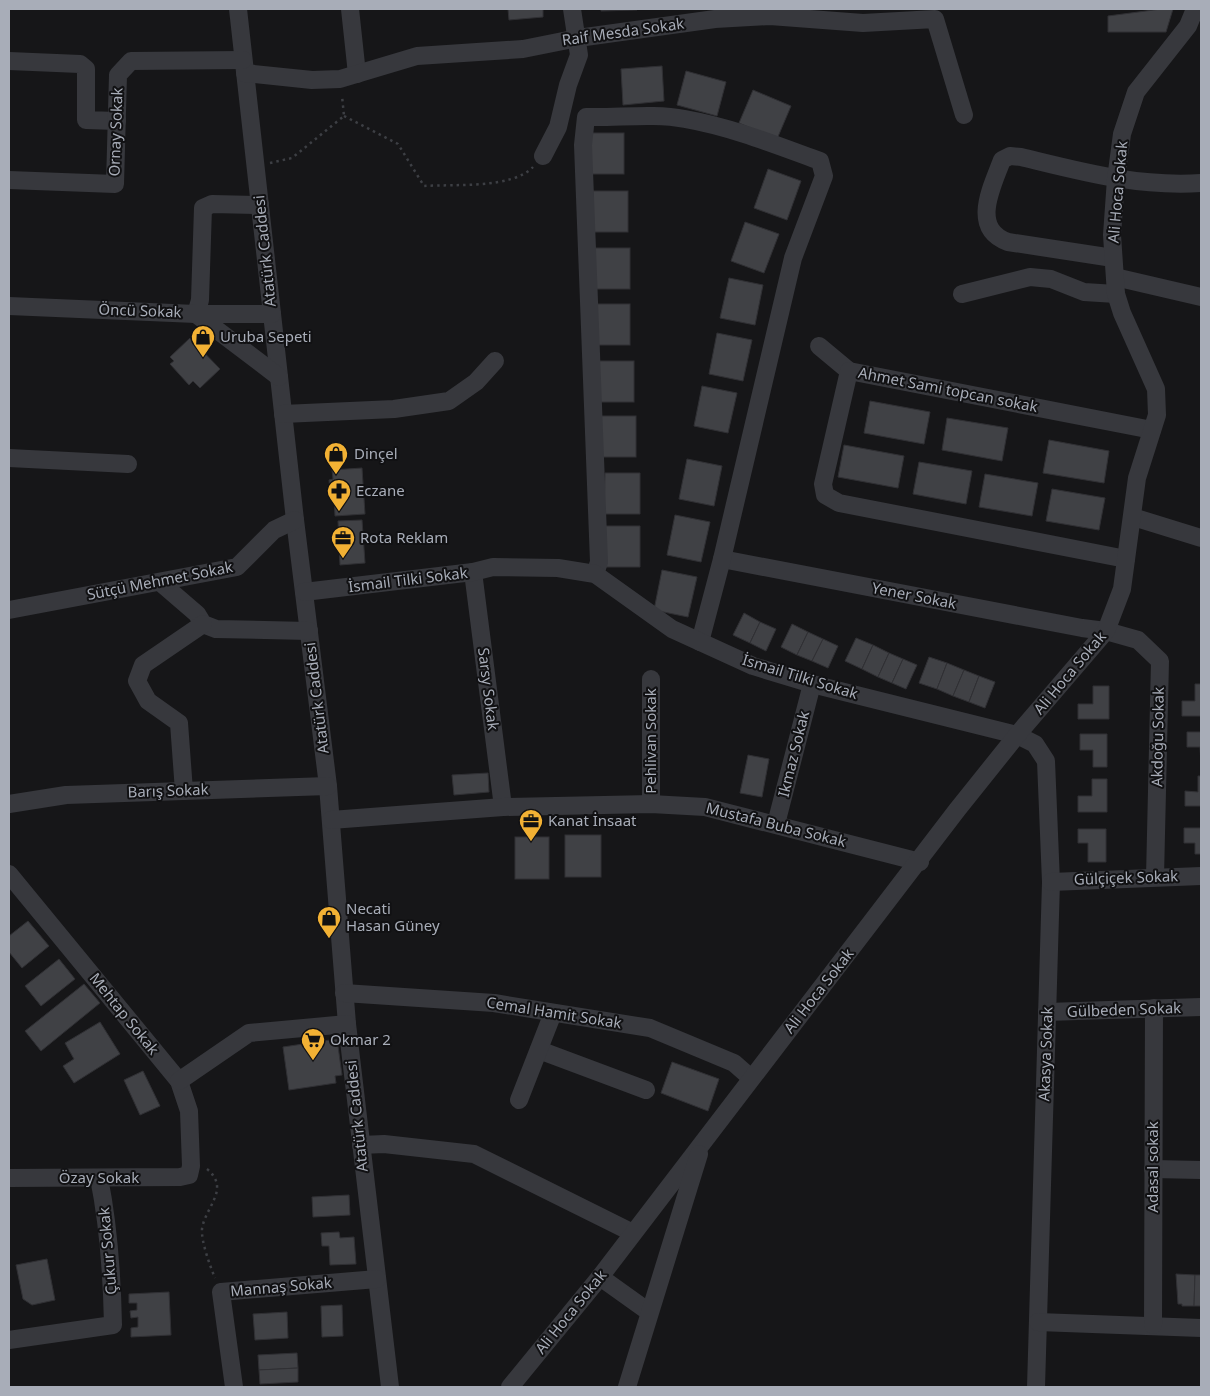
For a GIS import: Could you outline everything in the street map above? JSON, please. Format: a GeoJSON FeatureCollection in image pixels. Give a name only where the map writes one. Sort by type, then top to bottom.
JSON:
{"type":"FeatureCollection","features":[{"type":"Feature","properties":{"kind":"street","name":"Atatürk Caddesi"},"geometry":{"type":"LineString","coordinates":[[238,9],[295,520],[328,786],[347,1024],[390,1387]]}},
{"type":"Feature","properties":{"kind":"street"},"geometry":{"type":"LineString","coordinates":[[350,9],[357,74]]}},
{"type":"Feature","properties":{"kind":"street"},"geometry":{"type":"LineString","coordinates":[[543,156],[558,127],[568,85],[579,55],[578,38],[572,9]]}},
{"type":"Feature","properties":{"kind":"street","name":"Ali Hoca Sokak"},"geometry":{"type":"LineString","coordinates":[[510,1387],[600,1277],[751,1078],[1017,735],[1106,631],[1122,589],[1138,478],[1156,414],[1156,389],[1122,313],[1116,285],[1112,235],[1116,179],[1122,134],[1136,92],[1188,26],[1195,9]]}},
{"type":"Feature","properties":{"kind":"street","name":"Raif Mesda Sokak"},"geometry":{"type":"LineString","coordinates":[[244,67],[312,80],[340,80],[416,56],[523,49],[715,14],[863,23],[935,19],[964,115]]}},
{"type":"Feature","properties":{"kind":"street"},"geometry":{"type":"LineString","coordinates":[[9,60],[80,64],[86,69],[86,120],[117,121]]}},
{"type":"Feature","properties":{"kind":"street","name":"Ornay Sokak"},"geometry":{"type":"LineString","coordinates":[[9,180],[115,184],[118,75],[131,61],[244,67]]}},
{"type":"Feature","properties":{"kind":"street"},"geometry":{"type":"LineString","coordinates":[[595,574],[599,562],[583,145],[586,117],[662,116],[685,119],[730,130],[820,161],[824,176],[793,258],[722,559],[700,642]]}},
{"type":"Feature","properties":{"kind":"street"},"geometry":{"type":"LineString","coordinates":[[1113,258],[1008,242],[995,238],[990,230],[987,214],[988,200],[1002,160],[1010,156],[1116,179],[1167,185],[1201,183]]}},
{"type":"Feature","properties":{"kind":"street"},"geometry":{"type":"LineString","coordinates":[[260,205],[212,204],[203,208],[200,300],[196,314],[279,377]]}},
{"type":"Feature","properties":{"kind":"street"},"geometry":{"type":"LineString","coordinates":[[962,294],[1030,278],[1051,279],[1084,292],[1116,285],[1201,297]]}},
{"type":"Feature","properties":{"kind":"street","name":"Öncü Sokak"},"geometry":{"type":"LineString","coordinates":[[9,306],[196,314],[272,314]]}},
{"type":"Feature","properties":{"kind":"street"},"geometry":{"type":"LineString","coordinates":[[819,346],[849,371]]}},
{"type":"Feature","properties":{"kind":"street"},"geometry":{"type":"LineString","coordinates":[[283,414],[394,409],[449,401],[476,382],[495,361]]}},
{"type":"Feature","properties":{"kind":"street","name":"Ahmet Sami topcan sokak"},"geometry":{"type":"LineString","coordinates":[[1126,559],[839,503],[825,495],[824,484],[849,371],[1152,430]]}},
{"type":"Feature","properties":{"kind":"street"},"geometry":{"type":"LineString","coordinates":[[9,458],[128,464]]}},
{"type":"Feature","properties":{"kind":"street"},"geometry":{"type":"LineString","coordinates":[[1133,517],[1201,538]]}},
{"type":"Feature","properties":{"kind":"street","name":"Sütçü Mehmet Sokak"},"geometry":{"type":"LineString","coordinates":[[9,610],[161,583],[237,567],[274,530],[295,520]]}},
{"type":"Feature","properties":{"kind":"street","name":"Yener Sokak"},"geometry":{"type":"LineString","coordinates":[[722,559],[1106,631]]}},
{"type":"Feature","properties":{"kind":"street","name":"İsmail Tilki Sokak"},"geometry":{"type":"LineString","coordinates":[[304,592],[473,572],[493,567],[558,568],[595,574],[672,629],[753,666],[812,684],[1017,735]]}},
{"type":"Feature","properties":{"kind":"street","name":"Sarsy Sokak"},"geometry":{"type":"LineString","coordinates":[[473,572],[503,807]]}},
{"type":"Feature","properties":{"kind":"street"},"geometry":{"type":"LineString","coordinates":[[161,583],[197,614],[203,624],[216,629],[309,631]]}},
{"type":"Feature","properties":{"kind":"street"},"geometry":{"type":"LineString","coordinates":[[184,791],[179,723],[148,701],[137,682],[143,666],[203,624]]}},
{"type":"Feature","properties":{"kind":"street","name":"Akdoğu Sokak"},"geometry":{"type":"LineString","coordinates":[[1106,631],[1138,640],[1160,661],[1155,877]]}},
{"type":"Feature","properties":{"kind":"street","name":"Pehlivan Sokak"},"geometry":{"type":"LineString","coordinates":[[651,679],[651,804]]}},
{"type":"Feature","properties":{"kind":"street","name":"Ikmaz Sokak"},"geometry":{"type":"LineString","coordinates":[[776,824],[812,684]]}},
{"type":"Feature","properties":{"kind":"street","name":"Akasya Sokak"},"geometry":{"type":"LineString","coordinates":[[1017,735],[1035,744],[1046,762],[1051,882],[1036,1387]]}},
{"type":"Feature","properties":{"kind":"street","name":"Barış Sokak"},"geometry":{"type":"LineString","coordinates":[[9,804],[66,795],[328,786]]}},
{"type":"Feature","properties":{"kind":"street","name":"Mustafa Buba Sokak"},"geometry":{"type":"LineString","coordinates":[[331,820],[503,807],[651,804],[705,807],[920,862]]}},
{"type":"Feature","properties":{"kind":"street","name":"Mehtap Sokak"},"geometry":{"type":"LineString","coordinates":[[9,874],[179,1081],[189,1111],[190,1170]]}},
{"type":"Feature","properties":{"kind":"street","name":"Gülçiçek Sokak"},"geometry":{"type":"LineString","coordinates":[[1051,882],[1201,876]]}},
{"type":"Feature","properties":{"kind":"street","name":"Cemal Hamit Sokak"},"geometry":{"type":"LineString","coordinates":[[344,993],[494,1003],[650,1028],[734,1063],[751,1078]]}},
{"type":"Feature","properties":{"kind":"street","name":"Gülbeden Sokak"},"geometry":{"type":"LineString","coordinates":[[1047,1012],[1201,1007]]}},
{"type":"Feature","properties":{"kind":"street","name":"Adasal sokak"},"geometry":{"type":"LineString","coordinates":[[1153,1325],[1154,1008]]}},
{"type":"Feature","properties":{"kind":"street"},"geometry":{"type":"LineString","coordinates":[[519,1100],[553,1013]]}},
{"type":"Feature","properties":{"kind":"street"},"geometry":{"type":"LineString","coordinates":[[179,1081],[249,1033],[347,1024]]}},
{"type":"Feature","properties":{"kind":"street"},"geometry":{"type":"LineString","coordinates":[[539,1050],[646,1090]]}},
{"type":"Feature","properties":{"kind":"street","name":"Ali Hoca Sokak"},"geometry":{"type":"LineString","coordinates":[[627,1387],[703,1141]]}},
{"type":"Feature","properties":{"kind":"street"},"geometry":{"type":"LineString","coordinates":[[361,1145],[384,1144],[474,1154],[633,1233]]}},
{"type":"Feature","properties":{"kind":"street"},"geometry":{"type":"LineString","coordinates":[[1153,1169],[1201,1170]]}},
{"type":"Feature","properties":{"kind":"street","name":"Özay Sokak"},"geometry":{"type":"LineString","coordinates":[[9,1178],[180,1177],[190,1170]]}},
{"type":"Feature","properties":{"kind":"street","name":"Çukur Sokak"},"geometry":{"type":"LineString","coordinates":[[9,1340],[113,1325],[112,1277],[106,1210],[99,1178]]}},
{"type":"Feature","properties":{"kind":"street"},"geometry":{"type":"LineString","coordinates":[[600,1277],[649,1312]]}},
{"type":"Feature","properties":{"kind":"street","name":"Mannaş Sokak"},"geometry":{"type":"LineString","coordinates":[[234,1387],[221,1292],[376,1279]]}},
{"type":"Feature","properties":{"kind":"street"},"geometry":{"type":"LineString","coordinates":[[1038,1322],[1201,1328]]}},
{"type":"Feature","properties":{"kind":"path"},"geometry":{"type":"LineString","coordinates":[[340,80],[344,116]]}},
{"type":"Feature","properties":{"kind":"path"},"geometry":{"type":"LineString","coordinates":[[344,116],[398,144],[424,186],[504,182],[528,172],[543,156]]}},
{"type":"Feature","properties":{"kind":"path"},"geometry":{"type":"LineString","coordinates":[[256,167],[292,158],[344,116]]}},
{"type":"Feature","properties":{"kind":"path"},"geometry":{"type":"LineString","coordinates":[[190,1170],[207,1169],[215,1176],[217,1185],[216,1195],[202,1230],[209,1262],[221,1292]]}},
{"type":"Feature","properties":{"kind":"building"},"geometry":{"type":"Polygon","coordinates":[[[508,9],[543,9],[543,17],[509,20],[508,9]]]}},
{"type":"Feature","properties":{"kind":"building"},"geometry":{"type":"Polygon","coordinates":[[[601,9],[637,9],[637,10],[601,11],[601,9]]]}},
{"type":"Feature","properties":{"kind":"building"},"geometry":{"type":"Polygon","coordinates":[[[1173,9],[1166,32],[1108,32],[1108,16],[1173,9]]]}},
{"type":"Feature","properties":{"kind":"building"},"geometry":{"type":"Polygon","coordinates":[[[662,66],[664,101],[623,105],[621,69],[662,66]]]}},
{"type":"Feature","properties":{"kind":"building"},"geometry":{"type":"Polygon","coordinates":[[[686,71],[726,82],[717,116],[677,105],[686,71]]]}},
{"type":"Feature","properties":{"kind":"building"},"geometry":{"type":"Polygon","coordinates":[[[753,90],[791,106],[777,139],[739,123],[753,90]]]}},
{"type":"Feature","properties":{"kind":"building"},"geometry":{"type":"Polygon","coordinates":[[[589,133],[624,133],[624,174],[589,174],[589,133]]]}},
{"type":"Feature","properties":{"kind":"building"},"geometry":{"type":"Polygon","coordinates":[[[768,169],[801,181],[787,220],[754,208],[768,169]]]}},
{"type":"Feature","properties":{"kind":"building"},"geometry":{"type":"Polygon","coordinates":[[[593,191],[628,191],[628,232],[593,232],[593,191]]]}},
{"type":"Feature","properties":{"kind":"building"},"geometry":{"type":"Polygon","coordinates":[[[745,222],[779,234],[764,273],[731,261],[745,222]]]}},
{"type":"Feature","properties":{"kind":"building"},"geometry":{"type":"Polygon","coordinates":[[[595,248],[630,248],[630,289],[595,289],[595,248]]]}},
{"type":"Feature","properties":{"kind":"building"},"geometry":{"type":"Polygon","coordinates":[[[729,278],[763,285],[755,325],[720,318],[729,278]]]}},
{"type":"Feature","properties":{"kind":"building"},"geometry":{"type":"Polygon","coordinates":[[[595,304],[630,304],[630,345],[595,345],[595,304]]]}},
{"type":"Feature","properties":{"kind":"building"},"geometry":{"type":"Polygon","coordinates":[[[717,333],[752,340],[743,381],[709,374],[717,333]]]}},
{"type":"Feature","properties":{"kind":"building"},"geometry":{"type":"Polygon","coordinates":[[[190,338],[220,369],[200,388],[193,381],[189,385],[170,364],[174,361],[170,357],[190,338]]]}},
{"type":"Feature","properties":{"kind":"building"},"geometry":{"type":"Polygon","coordinates":[[[599,361],[634,361],[634,402],[599,402],[599,361]]]}},
{"type":"Feature","properties":{"kind":"building"},"geometry":{"type":"Polygon","coordinates":[[[702,386],[737,393],[728,433],[694,426],[702,386]]]}},
{"type":"Feature","properties":{"kind":"building"},"geometry":{"type":"Polygon","coordinates":[[[870,401],[930,412],[924,444],[864,433],[870,401]]]}},
{"type":"Feature","properties":{"kind":"building"},"geometry":{"type":"Polygon","coordinates":[[[601,416],[636,416],[636,457],[601,457],[601,416]]]}},
{"type":"Feature","properties":{"kind":"building"},"geometry":{"type":"Polygon","coordinates":[[[947,418],[1008,428],[1002,461],[942,450],[947,418]]]}},
{"type":"Feature","properties":{"kind":"building"},"geometry":{"type":"Polygon","coordinates":[[[1049,440],[1109,451],[1104,483],[1043,473],[1049,440]]]}},
{"type":"Feature","properties":{"kind":"building"},"geometry":{"type":"Polygon","coordinates":[[[844,445],[904,456],[898,488],[838,477],[844,445]]]}},
{"type":"Feature","properties":{"kind":"building"},"geometry":{"type":"Polygon","coordinates":[[[687,459],[722,466],[714,506],[679,499],[687,459]]]}},
{"type":"Feature","properties":{"kind":"building"},"geometry":{"type":"Polygon","coordinates":[[[919,462],[972,471],[966,504],[913,494],[919,462]]]}},
{"type":"Feature","properties":{"kind":"building"},"geometry":{"type":"Polygon","coordinates":[[[362,468],[365,514],[335,516],[334,496],[338,495],[338,492],[330,492],[329,480],[333,479],[332,470],[362,468]]]}},
{"type":"Feature","properties":{"kind":"building"},"geometry":{"type":"Polygon","coordinates":[[[605,473],[640,473],[640,514],[604,514],[605,473]]]}},
{"type":"Feature","properties":{"kind":"building"},"geometry":{"type":"Polygon","coordinates":[[[985,474],[1038,483],[1032,516],[979,507],[985,474]]]}},
{"type":"Feature","properties":{"kind":"building"},"geometry":{"type":"Polygon","coordinates":[[[1052,489],[1105,498],[1099,530],[1046,521],[1052,489]]]}},
{"type":"Feature","properties":{"kind":"building"},"geometry":{"type":"Polygon","coordinates":[[[675,515],[710,522],[701,562],[667,555],[675,515]]]}},
{"type":"Feature","properties":{"kind":"building"},"geometry":{"type":"Polygon","coordinates":[[[362,520],[365,563],[340,565],[338,521],[362,520]]]}},
{"type":"Feature","properties":{"kind":"building"},"geometry":{"type":"Polygon","coordinates":[[[605,526],[640,526],[640,567],[604,567],[605,526]]]}},
{"type":"Feature","properties":{"kind":"building"},"geometry":{"type":"Polygon","coordinates":[[[662,570],[697,577],[688,617],[654,610],[662,570]]]}},
{"type":"Feature","properties":{"kind":"building"},"geometry":{"type":"Polygon","coordinates":[[[744,613],[760,622],[750,643],[733,635],[744,613]]]}},
{"type":"Feature","properties":{"kind":"building"},"geometry":{"type":"Polygon","coordinates":[[[760,622],[776,629],[766,651],[750,643],[760,622]]]}},
{"type":"Feature","properties":{"kind":"building"},"geometry":{"type":"Polygon","coordinates":[[[792,624],[808,632],[797,655],[781,647],[792,624]]]}},
{"type":"Feature","properties":{"kind":"building"},"geometry":{"type":"Polygon","coordinates":[[[808,632],[823,639],[812,661],[797,655],[808,632]]]}},
{"type":"Feature","properties":{"kind":"building"},"geometry":{"type":"Polygon","coordinates":[[[856,638],[873,645],[862,669],[845,661],[856,638]]]}},
{"type":"Feature","properties":{"kind":"building"},"geometry":{"type":"Polygon","coordinates":[[[823,639],[838,646],[828,668],[812,661],[823,639]]]}},
{"type":"Feature","properties":{"kind":"building"},"geometry":{"type":"Polygon","coordinates":[[[873,645],[889,653],[878,677],[862,669],[873,645]]]}},
{"type":"Feature","properties":{"kind":"building"},"geometry":{"type":"Polygon","coordinates":[[[889,653],[903,659],[892,683],[878,677],[889,653]]]}},
{"type":"Feature","properties":{"kind":"building"},"geometry":{"type":"Polygon","coordinates":[[[929,657],[947,663],[937,689],[919,683],[929,657]]]}},
{"type":"Feature","properties":{"kind":"building"},"geometry":{"type":"Polygon","coordinates":[[[903,659],[917,665],[906,689],[892,683],[903,659]]]}},
{"type":"Feature","properties":{"kind":"building"},"geometry":{"type":"Polygon","coordinates":[[[947,663],[964,670],[953,696],[937,689],[947,663]]]}},
{"type":"Feature","properties":{"kind":"building"},"geometry":{"type":"Polygon","coordinates":[[[964,670],[979,676],[969,702],[953,696],[964,670]]]}},
{"type":"Feature","properties":{"kind":"building"},"geometry":{"type":"Polygon","coordinates":[[[979,676],[995,682],[985,708],[969,702],[979,676]]]}},
{"type":"Feature","properties":{"kind":"building"},"geometry":{"type":"Polygon","coordinates":[[[1195,684],[1201,684],[1201,716],[1182,716],[1182,701],[1195,701],[1195,684]]]}},
{"type":"Feature","properties":{"kind":"building"},"geometry":{"type":"Polygon","coordinates":[[[1093,686],[1109,686],[1109,719],[1078,719],[1078,704],[1093,704],[1093,686]]]}},
{"type":"Feature","properties":{"kind":"building"},"geometry":{"type":"Polygon","coordinates":[[[1187,732],[1201,732],[1201,765],[1200,747],[1187,747],[1187,732]]]}},
{"type":"Feature","properties":{"kind":"building"},"geometry":{"type":"Polygon","coordinates":[[[1080,734],[1107,734],[1107,767],[1093,767],[1093,750],[1080,750],[1080,734]]]}},
{"type":"Feature","properties":{"kind":"building"},"geometry":{"type":"Polygon","coordinates":[[[748,755],[769,759],[762,797],[740,793],[748,755]]]}},
{"type":"Feature","properties":{"kind":"building"},"geometry":{"type":"Polygon","coordinates":[[[488,773],[489,792],[454,795],[452,775],[488,773]]]}},
{"type":"Feature","properties":{"kind":"building"},"geometry":{"type":"Polygon","coordinates":[[[1198,776],[1201,776],[1201,806],[1185,806],[1185,791],[1198,792],[1198,776]]]}},
{"type":"Feature","properties":{"kind":"building"},"geometry":{"type":"Polygon","coordinates":[[[1092,779],[1107,779],[1107,812],[1078,812],[1078,796],[1092,796],[1092,779]]]}},
{"type":"Feature","properties":{"kind":"building"},"geometry":{"type":"Polygon","coordinates":[[[1184,828],[1201,828],[1201,854],[1195,854],[1195,843],[1184,843],[1184,828]]]}},
{"type":"Feature","properties":{"kind":"building"},"geometry":{"type":"Polygon","coordinates":[[[1078,829],[1106,829],[1106,862],[1088,862],[1088,843],[1078,843],[1078,829]]]}},
{"type":"Feature","properties":{"kind":"building"},"geometry":{"type":"Polygon","coordinates":[[[565,835],[601,835],[601,877],[565,877],[565,835]]]}},
{"type":"Feature","properties":{"kind":"building"},"geometry":{"type":"Polygon","coordinates":[[[515,837],[549,837],[549,879],[515,879],[515,837]]]}},
{"type":"Feature","properties":{"kind":"building"},"geometry":{"type":"Polygon","coordinates":[[[28,921],[49,946],[22,968],[9,952],[9,936],[28,921]]]}},
{"type":"Feature","properties":{"kind":"building"},"geometry":{"type":"Polygon","coordinates":[[[59,959],[75,979],[41,1006],[25,986],[59,959]]]}},
{"type":"Feature","properties":{"kind":"building"},"geometry":{"type":"Polygon","coordinates":[[[84,984],[100,1003],[41,1051],[25,1031],[84,984]]]}},
{"type":"Feature","properties":{"kind":"building"},"geometry":{"type":"Polygon","coordinates":[[[100,1022],[120,1054],[74,1083],[63,1066],[74,1059],[65,1043],[100,1022]]]}},
{"type":"Feature","properties":{"kind":"building","name":"Okmar 2"},"geometry":{"type":"Polygon","coordinates":[[[337,1039],[342,1075],[335,1076],[336,1083],[289,1090],[283,1047],[337,1039]]]}},
{"type":"Feature","properties":{"kind":"building"},"geometry":{"type":"Polygon","coordinates":[[[672,1062],[719,1079],[708,1111],[661,1093],[672,1062]]]}},
{"type":"Feature","properties":{"kind":"building"},"geometry":{"type":"Polygon","coordinates":[[[143,1071],[160,1106],[140,1115],[124,1080],[143,1071]]]}},
{"type":"Feature","properties":{"kind":"building"},"geometry":{"type":"Polygon","coordinates":[[[349,1195],[350,1215],[313,1217],[312,1197],[349,1195]]]}},
{"type":"Feature","properties":{"kind":"building"},"geometry":{"type":"Polygon","coordinates":[[[339,1232],[340,1238],[354,1237],[356,1264],[330,1265],[329,1246],[322,1246],[321,1233],[339,1232]]]}},
{"type":"Feature","properties":{"kind":"building"},"geometry":{"type":"Polygon","coordinates":[[[47,1259],[55,1300],[32,1305],[23,1299],[16,1265],[47,1259]]]}},
{"type":"Feature","properties":{"kind":"building"},"geometry":{"type":"Polygon","coordinates":[[[1176,1274],[1195,1275],[1194,1306],[1178,1304],[1176,1274]]]}},
{"type":"Feature","properties":{"kind":"building"},"geometry":{"type":"Polygon","coordinates":[[[1195,1275],[1201,1275],[1201,1306],[1194,1306],[1195,1275]]]}},
{"type":"Feature","properties":{"kind":"building"},"geometry":{"type":"Polygon","coordinates":[[[169,1292],[171,1335],[131,1337],[131,1328],[138,1327],[138,1317],[131,1318],[130,1311],[137,1310],[137,1303],[129,1303],[129,1294],[169,1292]]]}},
{"type":"Feature","properties":{"kind":"building"},"geometry":{"type":"Polygon","coordinates":[[[342,1305],[343,1336],[322,1337],[321,1306],[342,1305]]]}},
{"type":"Feature","properties":{"kind":"building"},"geometry":{"type":"Polygon","coordinates":[[[287,1312],[288,1338],[255,1340],[253,1314],[287,1312]]]}},
{"type":"Feature","properties":{"kind":"building"},"geometry":{"type":"Polygon","coordinates":[[[297,1353],[298,1368],[259,1370],[258,1355],[297,1353]]]}},
{"type":"Feature","properties":{"kind":"building"},"geometry":{"type":"Polygon","coordinates":[[[298,1368],[298,1382],[260,1384],[259,1370],[298,1368]]]}},
{"type":"Feature","properties":{"kind":"place","name":"Uruba Sepeti"},"geometry":{"type":"Point","coordinates":[203,358]}},
{"type":"Feature","properties":{"kind":"place","name":"Dinçel"},"geometry":{"type":"Point","coordinates":[336,475]}},
{"type":"Feature","properties":{"kind":"place","name":"Eczane"},"geometry":{"type":"Point","coordinates":[339,512]}},
{"type":"Feature","properties":{"kind":"place","name":"Rota Reklam"},"geometry":{"type":"Point","coordinates":[343,559]}},
{"type":"Feature","properties":{"kind":"place","name":"Kanat İnsaat"},"geometry":{"type":"Point","coordinates":[531,842]}},
{"type":"Feature","properties":{"kind":"place","name":"Necati Hasan Güney"},"geometry":{"type":"Point","coordinates":[329,939]}},
{"type":"Feature","properties":{"kind":"place","name":"Okmar 2"},"geometry":{"type":"Point","coordinates":[313,1061]}}]}
